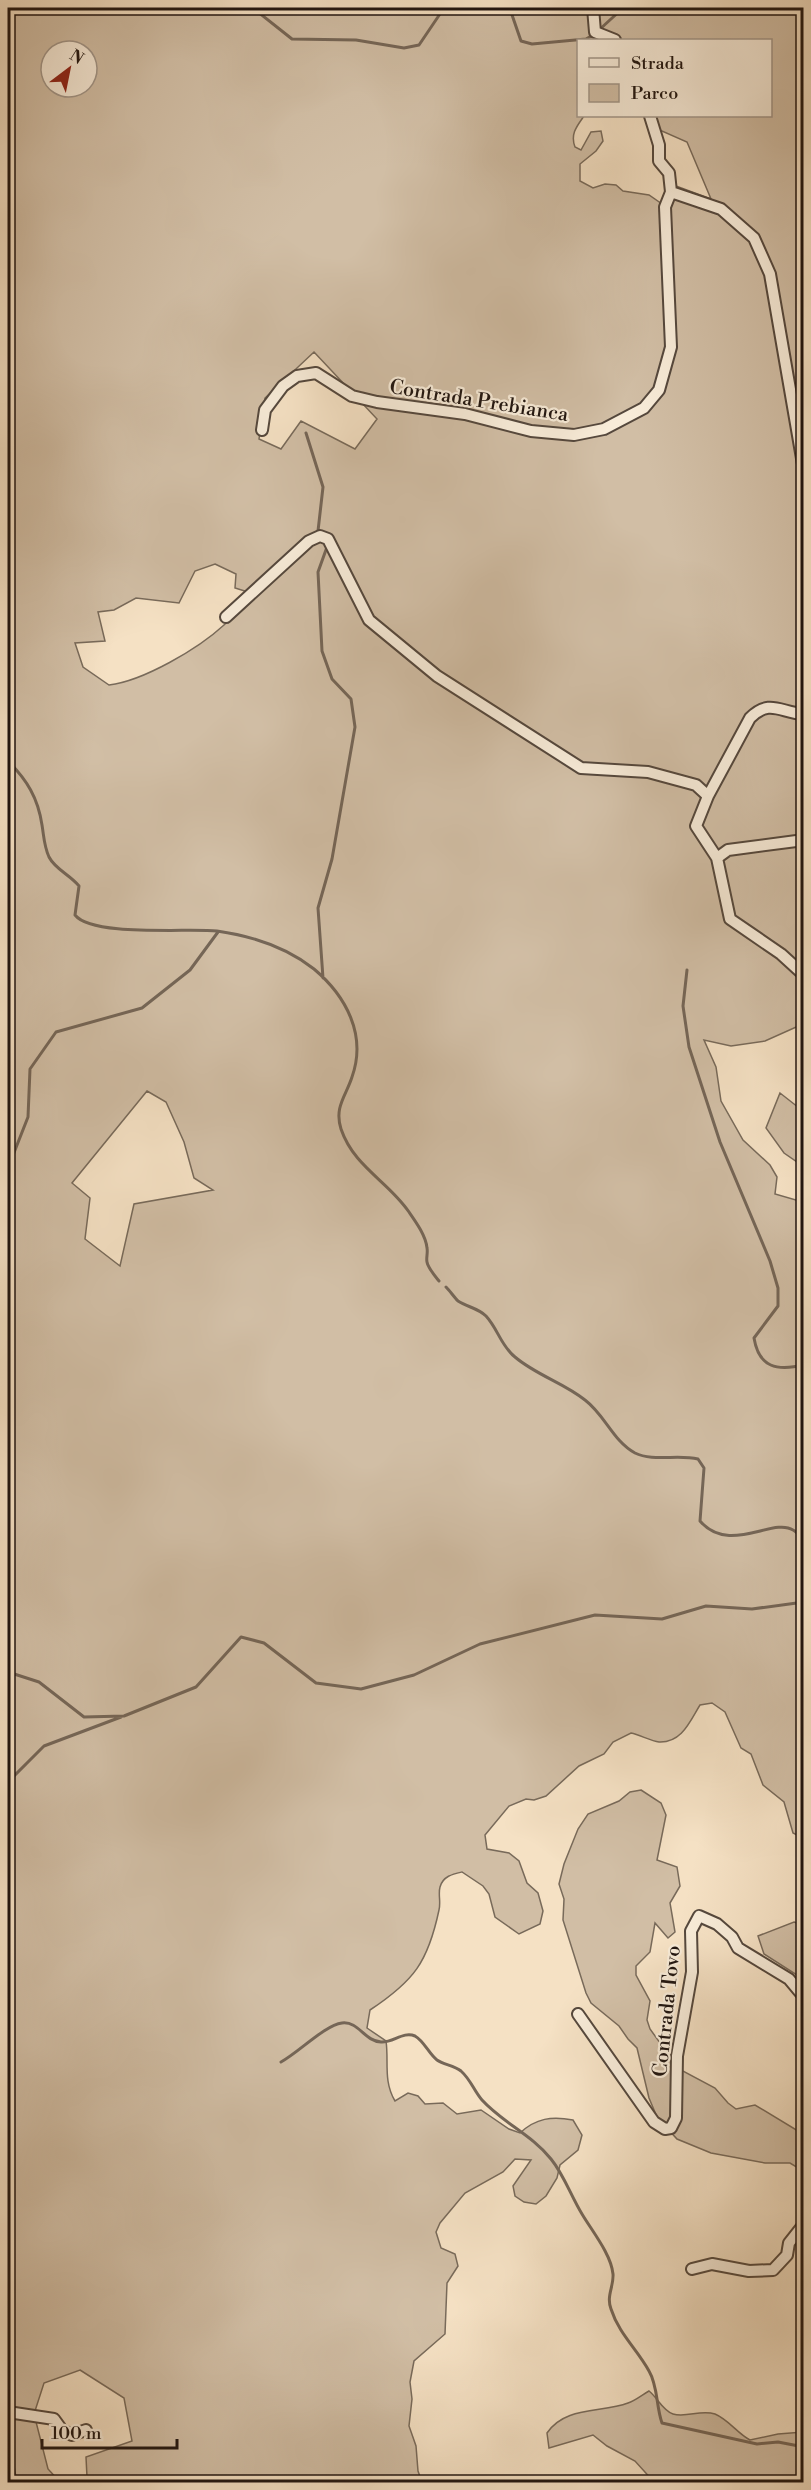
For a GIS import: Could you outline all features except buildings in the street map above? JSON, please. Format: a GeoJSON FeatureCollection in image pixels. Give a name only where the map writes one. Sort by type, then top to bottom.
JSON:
{"type":"FeatureCollection","features":[{"type":"Feature","properties":{"kind":"street"},"geometry":{"type":"LineString","coordinates":[[8,10],[16,8]]}},
{"type":"Feature","properties":{"kind":"street"},"geometry":{"type":"LineString","coordinates":[[593,8],[595,32],[612,39]]}},
{"type":"Feature","properties":{"kind":"street"},"geometry":{"type":"LineString","coordinates":[[650,117],[659,145],[659,161],[669,173],[671,192],[680,197],[721,209],[754,238],[770,274],[804,470]]}},
{"type":"Feature","properties":{"kind":"street","name":"Contrada Prebianca"},"geometry":{"type":"LineString","coordinates":[[262,430],[265,410],[283,387],[297,376],[316,373],[352,396],[377,402],[465,414],[531,431],[574,435],[604,429],[644,408],[659,390],[671,347],[665,207],[671,192]]}},
{"type":"Feature","properties":{"kind":"street"},"geometry":{"type":"LineString","coordinates":[[226,617],[309,541],[320,536],[328,539],[369,620],[437,676],[581,768],[648,772],[696,785],[708,796]]}},
{"type":"Feature","properties":{"kind":"street"},"geometry":{"type":"LineString","coordinates":[[804,714],[768,707],[758,710],[750,717],[708,796],[696,826],[717,858],[730,919],[781,954],[804,975]]}},
{"type":"Feature","properties":{"kind":"street"},"geometry":{"type":"LineString","coordinates":[[717,858],[728,850],[804,840]]}},
{"type":"Feature","properties":{"kind":"street","name":"Contrada Tovo"},"geometry":{"type":"LineString","coordinates":[[578,2014],[654,2122],[665,2130],[671,2128],[676,2118],[677,2056],[692,1972],[692,1931],[699,1916],[717,1924],[732,1937],[738,1948],[789,1979],[804,1996]]}},
{"type":"Feature","properties":{"kind":"street"},"geometry":{"type":"LineString","coordinates":[[692,2269],[712,2264],[749,2271],[773,2270],[787,2255],[789,2243],[804,2224]]}},
{"type":"Feature","properties":{"kind":"street"},"geometry":{"type":"LineString","coordinates":[[8,2412],[54,2419],[62,2430],[72,2435],[86,2430]]}},
{"type":"Feature","properties":{"kind":"green space"},"geometry":{"type":"Polygon","coordinates":[[[27,8],[803,8],[803,1024],[765,1041],[731,1046],[704,1040],[716,1067],[721,1101],[743,1140],[770,1165],[777,1177],[775,1194],[803,1202],[803,1838],[793,1833],[784,1802],[763,1785],[751,1754],[741,1748],[725,1712],[712,1703],[700,1705],[689,1724],[674,1739],[659,1742],[631,1733],[613,1742],[604,1754],[579,1766],[546,1796],[534,1800],[526,1799],[509,1806],[485,1835],[487,1849],[509,1853],[519,1861],[527,1883],[538,1893],[543,1911],[540,1924],[519,1934],[495,1917],[489,1894],[483,1886],[462,1872],[449,1876],[441,1883],[435,1928],[424,1957],[417,1969],[398,1989],[370,2010],[367,2028],[386,2041],[391,2094],[395,2101],[408,2093],[418,2096],[425,2104],[443,2103],[457,2114],[481,2110],[509,2129],[520,2133],[532,2124],[545,2119],[573,2120],[582,2135],[578,2150],[560,2165],[557,2178],[546,2196],[536,2204],[524,2202],[515,2196],[513,2186],[531,2160],[515,2159],[503,2172],[465,2193],[440,2223],[436,2232],[441,2248],[455,2254],[458,2266],[447,2283],[445,2334],[414,2361],[410,2382],[412,2399],[409,2426],[416,2446],[418,2471],[422,2482],[60,2482],[8,2482],[8,15],[16,14],[27,8]],[[577,39],[577,117],[583,117],[574,134],[575,147],[581,150],[591,132],[601,131],[603,141],[596,151],[580,164],[580,181],[593,188],[605,184],[616,185],[623,191],[649,195],[665,206],[668,183],[711,199],[687,142],[655,128],[652,117],[772,117],[772,39],[577,39]],[[314,352],[265,398],[259,439],[281,449],[301,421],[355,449],[377,419],[314,352]],[[215,564],[195,571],[179,603],[136,598],[114,610],[98,612],[105,641],[75,643],[83,667],[109,685],[153,671],[200,644],[231,618],[251,593],[235,588],[236,574],[215,564]],[[147,1091],[72,1183],[90,1198],[85,1239],[120,1266],[134,1204],[213,1190],[194,1178],[184,1142],[166,1102],[147,1091]],[[80,2370],[44,2383],[34,2414],[48,2469],[60,2482],[87,2477],[86,2457],[132,2441],[124,2398],[80,2370]]]}},
{"type":"Feature","properties":{"kind":"green space"},"geometry":{"type":"Polygon","coordinates":[[[780,1093],[803,1111],[803,1166],[784,1153],[766,1128],[780,1093]]]}},
{"type":"Feature","properties":{"kind":"green space"},"geometry":{"type":"Polygon","coordinates":[[[641,1790],[661,1803],[666,1815],[657,1860],[677,1867],[680,1886],[670,1903],[675,1932],[668,1938],[655,1923],[650,1952],[636,1966],[636,1975],[650,2001],[647,2020],[650,2029],[679,2069],[715,2088],[736,2109],[755,2105],[803,2134],[803,2171],[790,2163],[765,2163],[711,2153],[677,2139],[657,2117],[649,2098],[637,2048],[619,2026],[591,2003],[586,1993],[563,1920],[564,1899],[559,1884],[564,1864],[578,1829],[588,1814],[619,1801],[630,1792],[641,1790]]]}},
{"type":"Feature","properties":{"kind":"green space"},"geometry":{"type":"Polygon","coordinates":[[[794,1922],[803,1925],[803,1979],[764,1954],[758,1936],[794,1922]]]}},
{"type":"Feature","properties":{"kind":"green space"},"geometry":{"type":"Polygon","coordinates":[[[649,2391],[663,2407],[673,2414],[704,2412],[715,2414],[750,2440],[803,2432],[803,2482],[654,2482],[635,2461],[607,2446],[593,2435],[549,2448],[547,2433],[563,2418],[628,2403],[649,2391]]]}},
{"type":"Feature","properties":{"kind":"waterway"},"geometry":{"type":"LineString","coordinates":[[253,8],[292,39],[356,40],[404,48],[419,45],[444,8]]}},
{"type":"Feature","properties":{"kind":"waterway"},"geometry":{"type":"LineString","coordinates":[[500,8],[511,12],[521,41],[532,44],[577,40]]}},
{"type":"Feature","properties":{"kind":"waterway"},"geometry":{"type":"LineString","coordinates":[[599,30],[623,8]]}},
{"type":"Feature","properties":{"kind":"waterway"},"geometry":{"type":"LineString","coordinates":[[586,39],[593,35]]}},
{"type":"Feature","properties":{"kind":"waterway"},"geometry":{"type":"LineString","coordinates":[[306,433],[323,487],[318,531]]}},
{"type":"Feature","properties":{"kind":"waterway"},"geometry":{"type":"LineString","coordinates":[[323,978],[318,908],[332,859],[355,727],[351,699],[332,679],[322,651],[318,572],[327,547]]}},
{"type":"Feature","properties":{"kind":"waterway"},"geometry":{"type":"LineString","coordinates":[[8,761],[26,782],[34,798],[49,857],[79,886],[75,915],[85,922],[120,929],[204,930],[256,939],[303,961],[336,991],[351,1017],[357,1046],[352,1077],[340,1108],[341,1129],[354,1154],[401,1201],[418,1225],[426,1243],[428,1264],[439,1281]]}},
{"type":"Feature","properties":{"kind":"waterway"},"geometry":{"type":"LineString","coordinates":[[8,1168],[28,1117],[30,1069],[56,1032],[142,1008],[190,970],[218,932]]}},
{"type":"Feature","properties":{"kind":"waterway"},"geometry":{"type":"LineString","coordinates":[[687,970],[683,1006],[689,1047],[720,1142],[770,1261],[778,1288],[778,1306],[754,1338],[756,1348],[760,1356],[771,1365],[786,1368],[804,1365]]}},
{"type":"Feature","properties":{"kind":"waterway"},"geometry":{"type":"LineString","coordinates":[[446,1287],[458,1301],[486,1316],[506,1348],[515,1357],[577,1394],[592,1406],[627,1448],[642,1456],[698,1459],[704,1468],[700,1521],[712,1531],[724,1535],[737,1535],[784,1527],[794,1531],[804,1540]]}},
{"type":"Feature","properties":{"kind":"waterway"},"geometry":{"type":"LineString","coordinates":[[8,1672],[39,1682],[84,1717],[124,1716],[196,1687],[241,1637],[264,1643],[316,1683],[361,1689],[414,1675],[480,1644],[595,1615],[662,1619],[706,1606],[752,1609],[804,1602]]}},
{"type":"Feature","properties":{"kind":"waterway"},"geometry":{"type":"LineString","coordinates":[[8,1782],[44,1746],[121,1717]]}},
{"type":"Feature","properties":{"kind":"waterway"},"geometry":{"type":"LineString","coordinates":[[281,2062],[320,2034],[342,2023],[353,2025],[375,2041],[390,2041],[406,2035],[418,2038],[437,2060],[461,2071],[490,2108],[535,2143],[556,2165],[612,2266],[609,2300],[611,2309],[623,2334],[652,2377],[662,2423],[757,2444],[778,2442],[804,2447]]}},
{"type":"Feature","properties":{"kind":"waterway"},"geometry":{"type":"LineString","coordinates":[[8,2454],[12,2459],[16,2482]]}}]}
